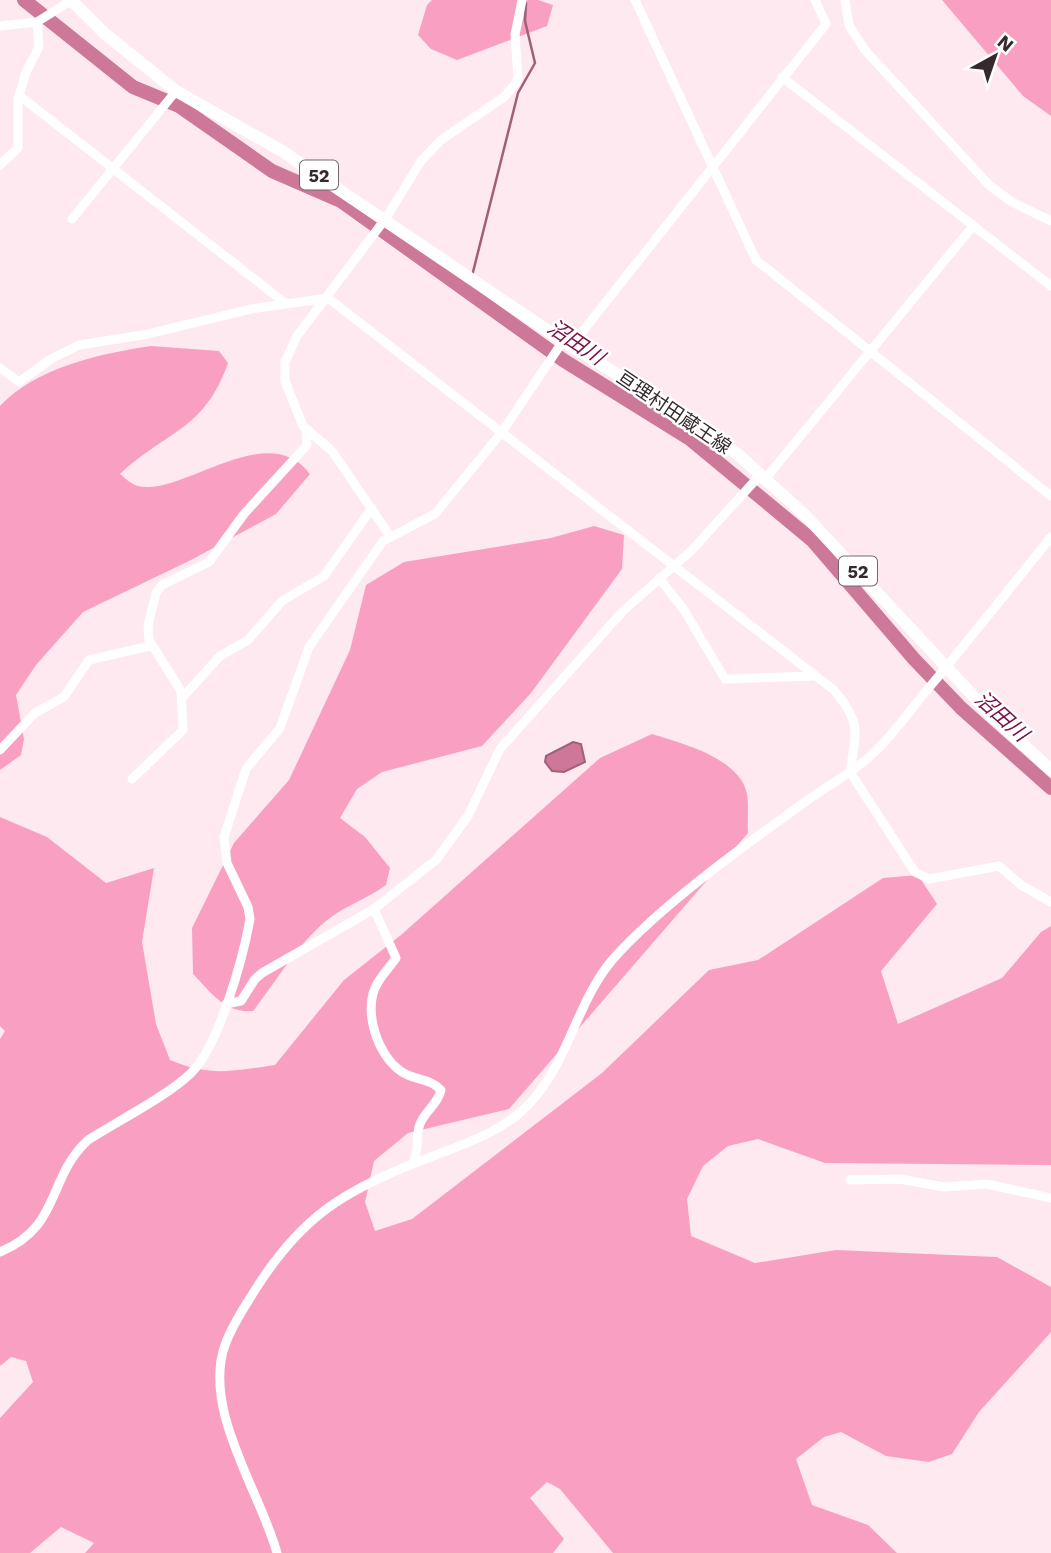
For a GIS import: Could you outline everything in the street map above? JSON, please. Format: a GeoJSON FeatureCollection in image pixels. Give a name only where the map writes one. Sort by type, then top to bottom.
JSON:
{"type":"FeatureCollection","features":[{"type":"Feature","properties":{"kind":"main road","name":"亘理村田蔵王線"},"geometry":{"type":"LineString","coordinates":[[72,0],[104,33],[176,91],[282,151],[386,218],[567,343],[699,425],[764,476],[844,556],[946,668],[1051,771]]}},
{"type":"Feature","properties":{"kind":"street"},"geometry":{"type":"LineString","coordinates":[[0,26],[37,22],[72,0]]}},
{"type":"Feature","properties":{"kind":"street"},"geometry":{"type":"LineString","coordinates":[[390,536],[332,451],[306,429],[295,410],[285,381],[285,362],[297,335],[328,298],[386,218],[421,161],[434,147],[504,97],[515,84],[518,78],[515,35],[522,0]]}},
{"type":"Feature","properties":{"kind":"street"},"geometry":{"type":"LineString","coordinates":[[635,0],[756,260],[1051,496]]}},
{"type":"Feature","properties":{"kind":"street"},"geometry":{"type":"LineString","coordinates":[[0,1252],[16,1245],[37,1228],[52,1203],[67,1164],[88,1140],[188,1075],[204,1056],[226,1004],[250,919],[248,907],[224,849],[231,812],[246,769],[280,728],[309,647],[370,556],[390,536],[435,514],[502,432],[567,343],[713,167],[826,24],[815,0]]}},
{"type":"Feature","properties":{"kind":"street"},"geometry":{"type":"LineString","coordinates":[[845,0],[849,25],[864,49],[990,186],[1012,202],[1051,221]]}},
{"type":"Feature","properties":{"kind":"street"},"geometry":{"type":"LineString","coordinates":[[0,165],[18,148],[19,96],[26,72],[39,47],[37,22]]}},
{"type":"Feature","properties":{"kind":"street"},"geometry":{"type":"LineString","coordinates":[[782,77],[1051,286]]}},
{"type":"Feature","properties":{"kind":"street"},"geometry":{"type":"LineString","coordinates":[[72,219],[176,91]]}},
{"type":"Feature","properties":{"kind":"street"},"geometry":{"type":"LineString","coordinates":[[19,96],[285,303]]}},
{"type":"Feature","properties":{"kind":"street"},"geometry":{"type":"LineString","coordinates":[[226,1004],[241,1001],[262,973],[374,909],[436,860],[468,816],[500,749],[623,611],[674,566],[764,476],[871,352],[973,226]]}},
{"type":"Feature","properties":{"kind":"street"},"geometry":{"type":"LineString","coordinates":[[0,368],[19,382],[51,359],[79,345],[143,335],[285,303],[328,298],[834,690],[856,727],[850,772],[915,872],[923,878],[999,866],[1021,885],[1051,902]]}},
{"type":"Feature","properties":{"kind":"street"},"geometry":{"type":"LineString","coordinates":[[132,779],[183,730],[183,697],[150,646],[148,625],[156,593],[162,585],[209,562],[244,514],[307,445],[306,429]]}},
{"type":"Feature","properties":{"kind":"street"},"geometry":{"type":"LineString","coordinates":[[183,697],[220,656],[248,640],[282,601],[324,576],[372,508]]}},
{"type":"Feature","properties":{"kind":"street"},"geometry":{"type":"LineString","coordinates":[[277,1553],[228,1424],[221,1396],[220,1368],[224,1347],[238,1316],[282,1249],[311,1218],[338,1199],[413,1163],[478,1138],[509,1122],[531,1103],[547,1079],[591,992],[611,961],[700,883],[850,772],[886,741],[1051,537]]}},
{"type":"Feature","properties":{"kind":"street"},"geometry":{"type":"LineString","coordinates":[[659,578],[684,610],[725,679],[814,676]]}},
{"type":"Feature","properties":{"kind":"street"},"geometry":{"type":"LineString","coordinates":[[0,750],[35,713],[64,697],[89,660],[150,646]]}},
{"type":"Feature","properties":{"kind":"street"},"geometry":{"type":"LineString","coordinates":[[374,909],[396,958],[372,997],[374,1030],[392,1065],[404,1074],[429,1081],[441,1090],[439,1098],[421,1121],[418,1130],[420,1149],[413,1163]]}},
{"type":"Feature","properties":{"kind":"street"},"geometry":{"type":"LineString","coordinates":[[850,1180],[900,1179],[944,1187],[987,1184],[1051,1198]]}},
{"type":"Feature","properties":{"kind":"shaded area"},"geometry":{"type":"Polygon","coordinates":[[[432,0],[538,0],[553,5],[547,26],[457,60],[431,49],[418,35],[427,5],[432,0]]]}},
{"type":"Feature","properties":{"kind":"shaded area"},"geometry":{"type":"Polygon","coordinates":[[[942,0],[1051,0],[1051,116],[1023,96],[942,0]]]}},
{"type":"Feature","properties":{"kind":"shaded area"},"geometry":{"type":"Polygon","coordinates":[[[151,346],[219,351],[228,363],[208,403],[183,428],[120,474],[126,479],[138,486],[156,486],[248,456],[271,453],[292,459],[310,474],[276,514],[191,560],[83,612],[36,665],[16,695],[24,739],[21,755],[0,770],[0,406],[32,381],[70,364],[151,346]]]}},
{"type":"Feature","properties":{"kind":"shaded area"},"geometry":{"type":"Polygon","coordinates":[[[594,526],[624,535],[622,569],[531,693],[482,746],[382,772],[357,789],[340,818],[365,837],[390,868],[386,885],[333,916],[315,931],[296,952],[253,1011],[234,1009],[219,1000],[193,974],[192,928],[234,843],[289,780],[350,650],[366,585],[404,562],[551,538],[594,526]]]}},
{"type":"Feature","properties":{"kind":"shaded area"},"geometry":{"type":"Polygon","coordinates":[[[652,734],[708,754],[733,771],[742,781],[747,794],[748,833],[509,1109],[408,1133],[374,1161],[365,1202],[375,1231],[412,1219],[602,1073],[709,970],[758,960],[883,878],[918,875],[937,904],[881,971],[898,1024],[1002,978],[1041,932],[1051,926],[1051,1165],[825,1163],[758,1139],[728,1146],[703,1166],[687,1199],[691,1236],[755,1263],[836,1250],[997,1257],[1051,1287],[1051,1332],[979,1412],[952,1454],[929,1462],[886,1456],[841,1432],[824,1437],[796,1459],[812,1505],[868,1525],[897,1553],[613,1553],[560,1489],[547,1482],[530,1498],[564,1539],[553,1553],[85,1553],[94,1543],[61,1527],[30,1553],[0,1553],[0,1418],[33,1382],[26,1361],[11,1357],[0,1366],[0,1039],[5,1031],[0,1026],[0,817],[47,837],[106,883],[154,868],[142,942],[156,1024],[170,1060],[210,1071],[247,1069],[275,1065],[344,980],[401,935],[600,758],[652,734]]]}},
{"type":"Feature","properties":{"kind":"shaded area"},"geometry":{"type":"Polygon","coordinates":[[[573,742],[581,744],[585,762],[564,772],[552,771],[545,762],[546,756],[573,742]]]}},
{"type":"Feature","properties":{"kind":"waterway","name":"沼田川"},"geometry":{"type":"LineString","coordinates":[[24,0],[133,87],[179,106],[272,171],[341,201],[563,360],[690,439],[812,540],[914,659],[961,708],[1051,788]]}},
{"type":"Feature","properties":{"kind":"waterway"},"geometry":{"type":"LineString","coordinates":[[472,276],[518,93],[535,63],[525,21],[526,3]]}},
{"type":"Feature","properties":{"kind":"waterway"},"geometry":{"type":"LineString","coordinates":[[467,290],[470,282]]}}]}
